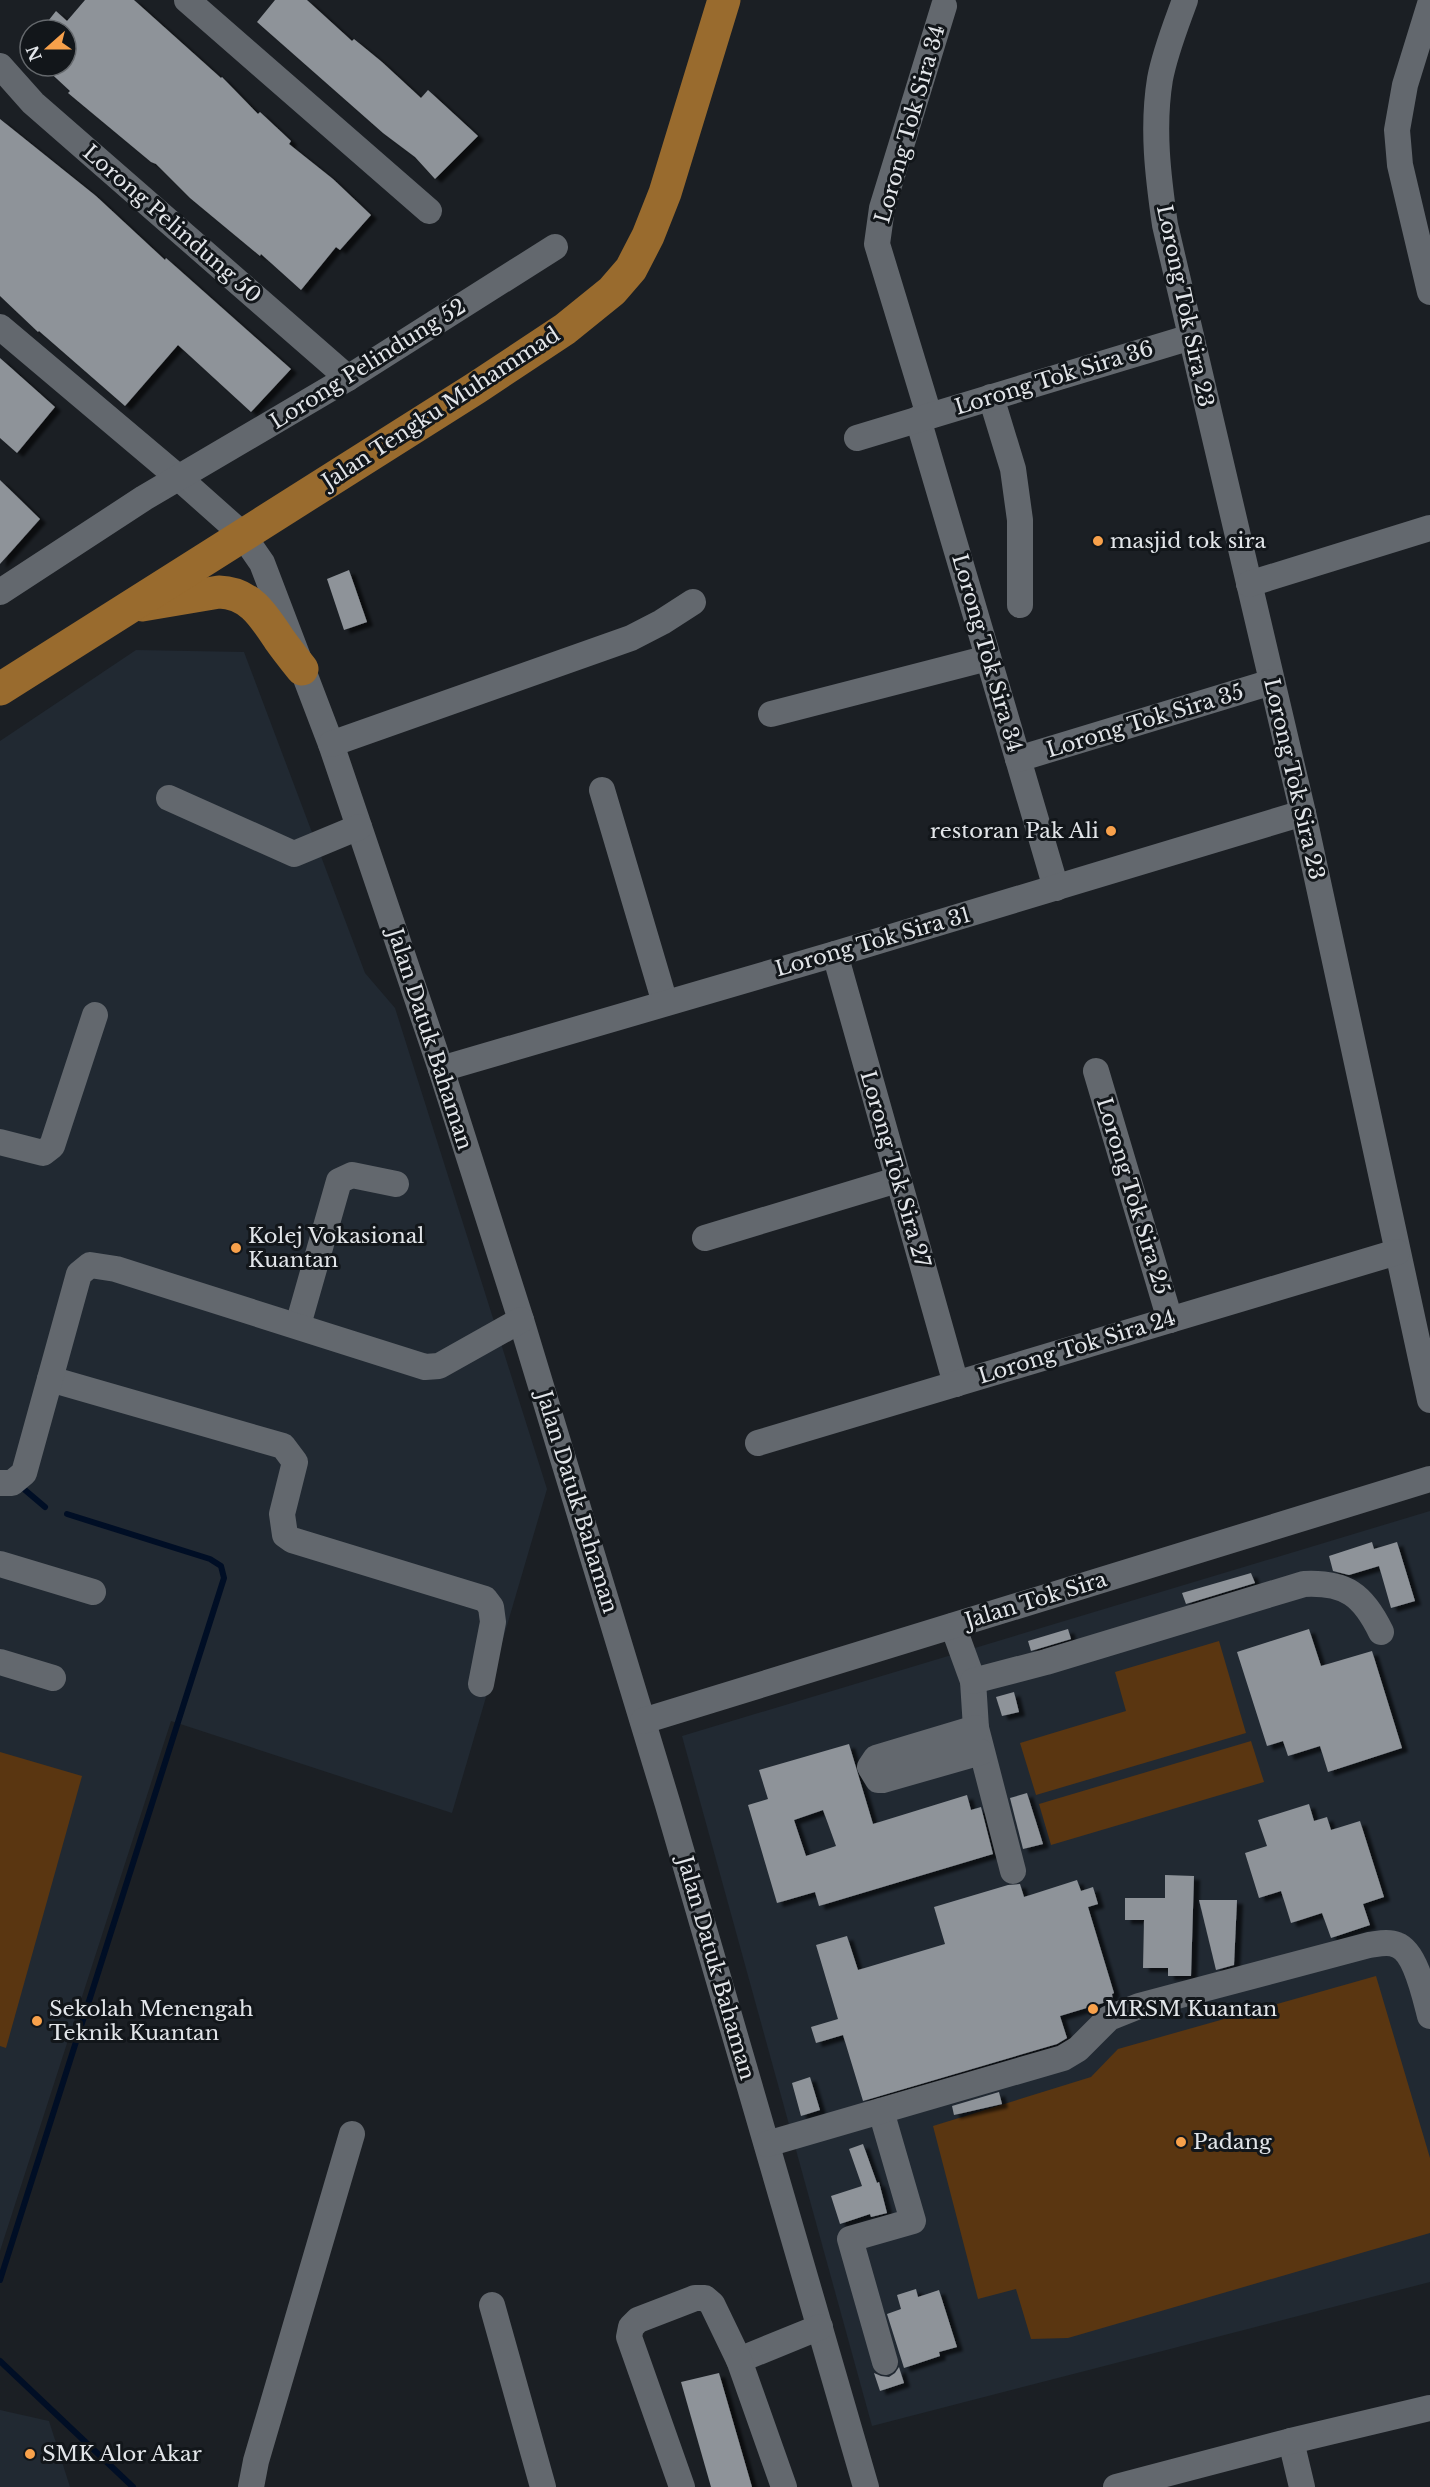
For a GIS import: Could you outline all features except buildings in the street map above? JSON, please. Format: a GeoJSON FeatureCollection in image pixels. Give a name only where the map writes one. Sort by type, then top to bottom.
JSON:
{"type":"FeatureCollection","features":[{"type":"Feature","properties":{"kind":"main road","name":"Jalan Tengku Muhammad"},"geometry":{"type":"LineString","coordinates":[[0,689],[476,388],[565,329],[612,291],[631,269],[648,236],[665,193],[724,0]]}},
{"type":"Feature","properties":{"kind":"main road"},"geometry":{"type":"LineString","coordinates":[[126,608],[219,592],[243,597],[267,619],[302,669]]}},
{"type":"Feature","properties":{"kind":"street"},"geometry":{"type":"LineString","coordinates":[[187,0],[429,211]]}},
{"type":"Feature","properties":{"kind":"street","name":"Lorong Tok Sira 23"},"geometry":{"type":"LineString","coordinates":[[1185,0],[1160,77],[1156,116],[1156,159],[1165,225],[1303,813],[1430,1400]]}},
{"type":"Feature","properties":{"kind":"street"},"geometry":{"type":"LineString","coordinates":[[1430,4],[1405,85],[1397,130],[1400,165],[1430,292]]}},
{"type":"Feature","properties":{"kind":"street","name":"Lorong Tok Sira 34"},"geometry":{"type":"LineString","coordinates":[[944,6],[882,208],[877,244],[988,658],[1056,888]]}},
{"type":"Feature","properties":{"kind":"street","name":"Lorong Pelindung 50"},"geometry":{"type":"LineString","coordinates":[[0,66],[33,103],[348,378]]}},
{"type":"Feature","properties":{"kind":"street","name":"Lorong Pelindung 52"},"geometry":{"type":"LineString","coordinates":[[0,592],[179,478],[348,378],[555,247]]}},
{"type":"Feature","properties":{"kind":"street","name":"Jalan Datuk Bahaman"},"geometry":{"type":"LineString","coordinates":[[0,327],[242,534],[262,563],[331,744],[441,1069],[521,1320],[643,1721],[866,2487]]}},
{"type":"Feature","properties":{"kind":"street","name":"Lorong Tok Sira 36"},"geometry":{"type":"LineString","coordinates":[[857,438],[1191,337]]}},
{"type":"Feature","properties":{"kind":"street"},"geometry":{"type":"LineString","coordinates":[[991,397],[1013,469],[1020,520],[1020,605]]}},
{"type":"Feature","properties":{"kind":"street"},"geometry":{"type":"LineString","coordinates":[[1249,584],[1430,528]]}},
{"type":"Feature","properties":{"kind":"street"},"geometry":{"type":"LineString","coordinates":[[331,744],[631,638],[693,602]]}},
{"type":"Feature","properties":{"kind":"street"},"geometry":{"type":"LineString","coordinates":[[771,714],[988,658]]}},
{"type":"Feature","properties":{"kind":"street","name":"Lorong Tok Sira 35"},"geometry":{"type":"LineString","coordinates":[[1018,759],[1272,682]]}},
{"type":"Feature","properties":{"kind":"street"},"geometry":{"type":"LineString","coordinates":[[602,790],[665,1003]]}},
{"type":"Feature","properties":{"kind":"street"},"geometry":{"type":"LineString","coordinates":[[169,798],[294,854],[359,827]]}},
{"type":"Feature","properties":{"kind":"street","name":"Lorong Tok Sira 31"},"geometry":{"type":"LineString","coordinates":[[441,1069],[835,954],[1303,813]]}},
{"type":"Feature","properties":{"kind":"street","name":"Lorong Tok Sira 27"},"geometry":{"type":"LineString","coordinates":[[835,954],[956,1384]]}},
{"type":"Feature","properties":{"kind":"street"},"geometry":{"type":"LineString","coordinates":[[2,1150],[43,1153],[52,1146],[95,1015]]}},
{"type":"Feature","properties":{"kind":"street","name":"Lorong Tok Sira 25"},"geometry":{"type":"LineString","coordinates":[[1096,1071],[1170,1320]]}},
{"type":"Feature","properties":{"kind":"street"},"geometry":{"type":"LineString","coordinates":[[298,1325],[339,1181],[352,1174],[396,1184]]}},
{"type":"Feature","properties":{"kind":"street"},"geometry":{"type":"LineString","coordinates":[[705,1238],[897,1179]]}},
{"type":"Feature","properties":{"kind":"street","name":"Lorong Tok Sira 24"},"geometry":{"type":"LineString","coordinates":[[758,1443],[1397,1252]]}},
{"type":"Feature","properties":{"kind":"street"},"geometry":{"type":"LineString","coordinates":[[0,1483],[12,1483],[24,1473],[79,1274],[90,1265],[116,1269],[425,1367],[439,1366],[521,1320]]}},
{"type":"Feature","properties":{"kind":"street"},"geometry":{"type":"LineString","coordinates":[[50,1379],[283,1446],[295,1462],[282,1514],[285,1534],[292,1540],[485,1599],[491,1607],[493,1622],[481,1684]]}},
{"type":"Feature","properties":{"kind":"street","name":"Jalan Tok Sira"},"geometry":{"type":"LineString","coordinates":[[643,1721],[1430,1479]]}},
{"type":"Feature","properties":{"kind":"street"},"geometry":{"type":"LineString","coordinates":[[0,1564],[93,1592]]}},
{"type":"Feature","properties":{"kind":"street"},"geometry":{"type":"LineString","coordinates":[[973,1681],[1046,1662],[1304,1584],[1337,1585],[1356,1596],[1371,1611],[1381,1632]]}},
{"type":"Feature","properties":{"kind":"street"},"geometry":{"type":"LineString","coordinates":[[953,1626],[973,1681],[978,1740],[1013,1871]]}},
{"type":"Feature","properties":{"kind":"street"},"geometry":{"type":"LineString","coordinates":[[0,1662],[53,1678]]}},
{"type":"Feature","properties":{"kind":"street"},"geometry":{"type":"LineString","coordinates":[[767,2144],[1063,2058],[1078,2049],[1109,2018],[1131,2009],[1369,1945],[1388,1943],[1399,1945],[1411,1957],[1430,2016]]}},
{"type":"Feature","properties":{"kind":"street"},"geometry":{"type":"LineString","coordinates":[[881,2111],[913,2221],[850,2239],[885,2362]]}},
{"type":"Feature","properties":{"kind":"street"},"geometry":{"type":"LineString","coordinates":[[251,2487],[352,2134]]}},
{"type":"Feature","properties":{"kind":"street"},"geometry":{"type":"LineString","coordinates":[[682,2487],[629,2337],[631,2327],[638,2320],[695,2298],[705,2298],[712,2304],[739,2360],[784,2487]]}},
{"type":"Feature","properties":{"kind":"street"},"geometry":{"type":"LineString","coordinates":[[492,2305],[543,2487]]}},
{"type":"Feature","properties":{"kind":"street"},"geometry":{"type":"LineString","coordinates":[[739,2360],[820,2327]]}},
{"type":"Feature","properties":{"kind":"street"},"geometry":{"type":"LineString","coordinates":[[1116,2487],[1291,2441],[1430,2408]]}},
{"type":"Feature","properties":{"kind":"street"},"geometry":{"type":"LineString","coordinates":[[1291,2441],[1302,2487]]}},
{"type":"Feature","properties":{"kind":"shaded area","name":"Kolej Vokasional Kuantan"},"geometry":{"type":"Polygon","coordinates":[[[136,650],[244,652],[365,973],[395,1008],[547,1489],[452,1813],[171,1721],[0,2251],[0,741],[136,650]]]}},
{"type":"Feature","properties":{"kind":"shaded area","name":"MRSM Kuantan"},"geometry":{"type":"Polygon","coordinates":[[[1430,1511],[1430,2282],[872,2426],[682,1736],[1430,1511]]]}},
{"type":"Feature","properties":{"kind":"shaded area"},"geometry":{"type":"Polygon","coordinates":[[[1219,1641],[1246,1733],[1036,1795],[1020,1743],[1126,1711],[1115,1672],[1219,1641]]]}},
{"type":"Feature","properties":{"kind":"shaded area"},"geometry":{"type":"Polygon","coordinates":[[[1251,1741],[1264,1782],[1051,1845],[1039,1804],[1251,1741]]]}},
{"type":"Feature","properties":{"kind":"shaded area"},"geometry":{"type":"Polygon","coordinates":[[[0,1752],[82,1776],[6,2048],[0,2046],[0,1752]]]}},
{"type":"Feature","properties":{"kind":"shaded area","name":"Padang"},"geometry":{"type":"Polygon","coordinates":[[[1376,1976],[1430,2158],[1430,2233],[1068,2338],[1031,2339],[1016,2289],[978,2299],[933,2126],[1091,2077],[1118,2049],[1376,1976]]]}},
{"type":"Feature","properties":{"kind":"shaded area","name":"SMK Alor Akar"},"geometry":{"type":"Polygon","coordinates":[[[0,2410],[49,2421],[70,2487],[0,2487],[0,2410]]]}},
{"type":"Feature","properties":{"kind":"waterway"},"geometry":{"type":"LineString","coordinates":[[25,1490],[45,1507]]}},
{"type":"Feature","properties":{"kind":"waterway"},"geometry":{"type":"LineString","coordinates":[[0,2280],[224,1578],[221,1566],[210,1559],[67,1514]]}},
{"type":"Feature","properties":{"kind":"waterway"},"geometry":{"type":"LineString","coordinates":[[0,2361],[133,2487]]}},
{"type":"Feature","properties":{"kind":"place","name":"masjid tok sira"},"geometry":{"type":"Point","coordinates":[1098,541]}},
{"type":"Feature","properties":{"kind":"place","name":"restoran Pak Ali"},"geometry":{"type":"Point","coordinates":[1111,831]}},
{"type":"Feature","properties":{"kind":"place","name":"Kolej Vokasional Kuantan"},"geometry":{"type":"Point","coordinates":[236,1248]}},
{"type":"Feature","properties":{"kind":"place","name":"MRSM Kuantan"},"geometry":{"type":"Point","coordinates":[1093,2009]}},
{"type":"Feature","properties":{"kind":"place","name":"Sekolah Menengah Teknik Kuantan"},"geometry":{"type":"Point","coordinates":[37,2021]}},
{"type":"Feature","properties":{"kind":"place","name":"Padang"},"geometry":{"type":"Point","coordinates":[1181,2142]}},
{"type":"Feature","properties":{"kind":"place","name":"SMK Alor Akar"},"geometry":{"type":"Point","coordinates":[30,2454]}}]}
